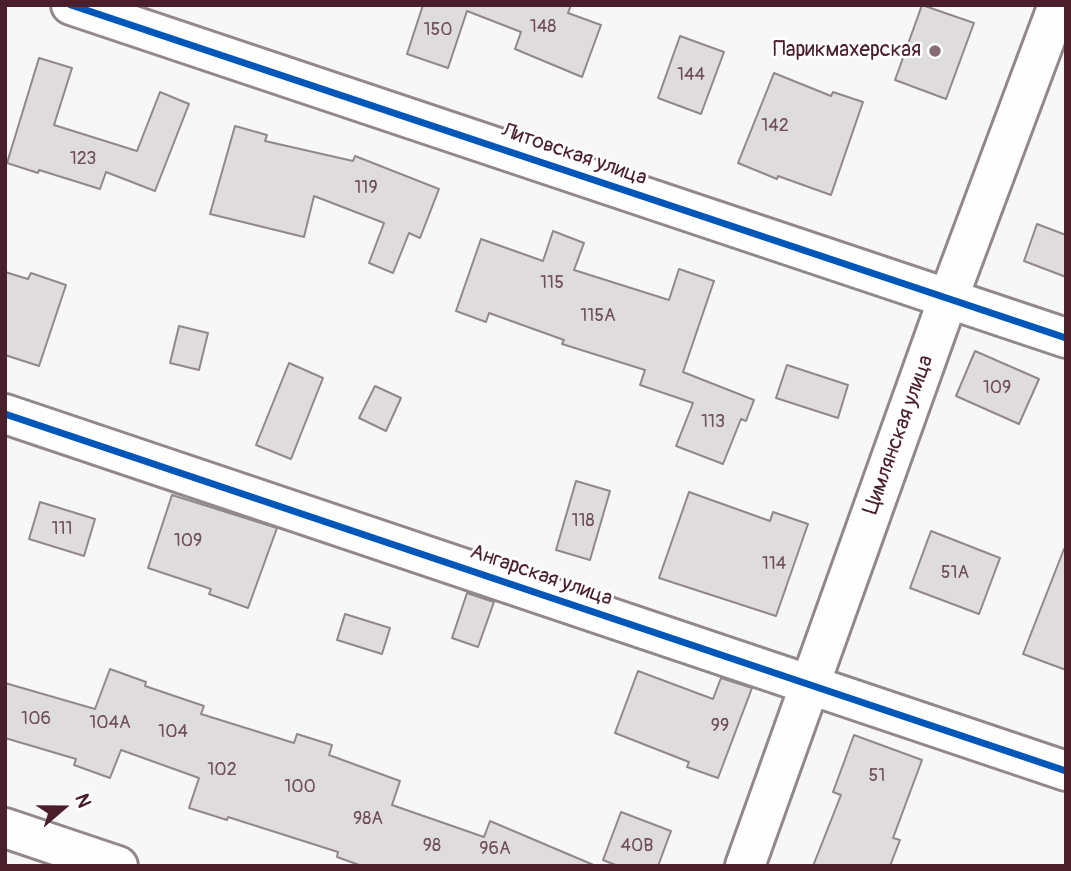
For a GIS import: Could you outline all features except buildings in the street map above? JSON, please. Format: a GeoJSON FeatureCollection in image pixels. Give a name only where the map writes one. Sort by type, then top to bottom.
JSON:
{"type":"FeatureCollection","features":[{"type":"Feature","properties":{"kind":"street","name":"Литовская улица"},"geometry":{"type":"LineString","coordinates":[[71,5],[1066,338]]}},
{"type":"Feature","properties":{"kind":"street","name":"Цимлянская улица"},"geometry":{"type":"LineString","coordinates":[[745,866],[948,299],[1058,5]]}},
{"type":"Feature","properties":{"kind":"street","name":"Ангарская улица"},"geometry":{"type":"LineString","coordinates":[[5,414],[1066,771]]}},
{"type":"Feature","properties":{"kind":"street"},"geometry":{"type":"LineString","coordinates":[[5,828],[118,866]]}},
{"type":"Feature","properties":{"kind":"cycle path"},"geometry":{"type":"LineString","coordinates":[[71,5],[1066,338]]}},
{"type":"Feature","properties":{"kind":"cycle path"},"geometry":{"type":"LineString","coordinates":[[5,414],[1066,771]]}},
{"type":"Feature","properties":{"kind":"place","name":"Парикмахерская"},"geometry":{"type":"Point","coordinates":[935,51]}}]}
